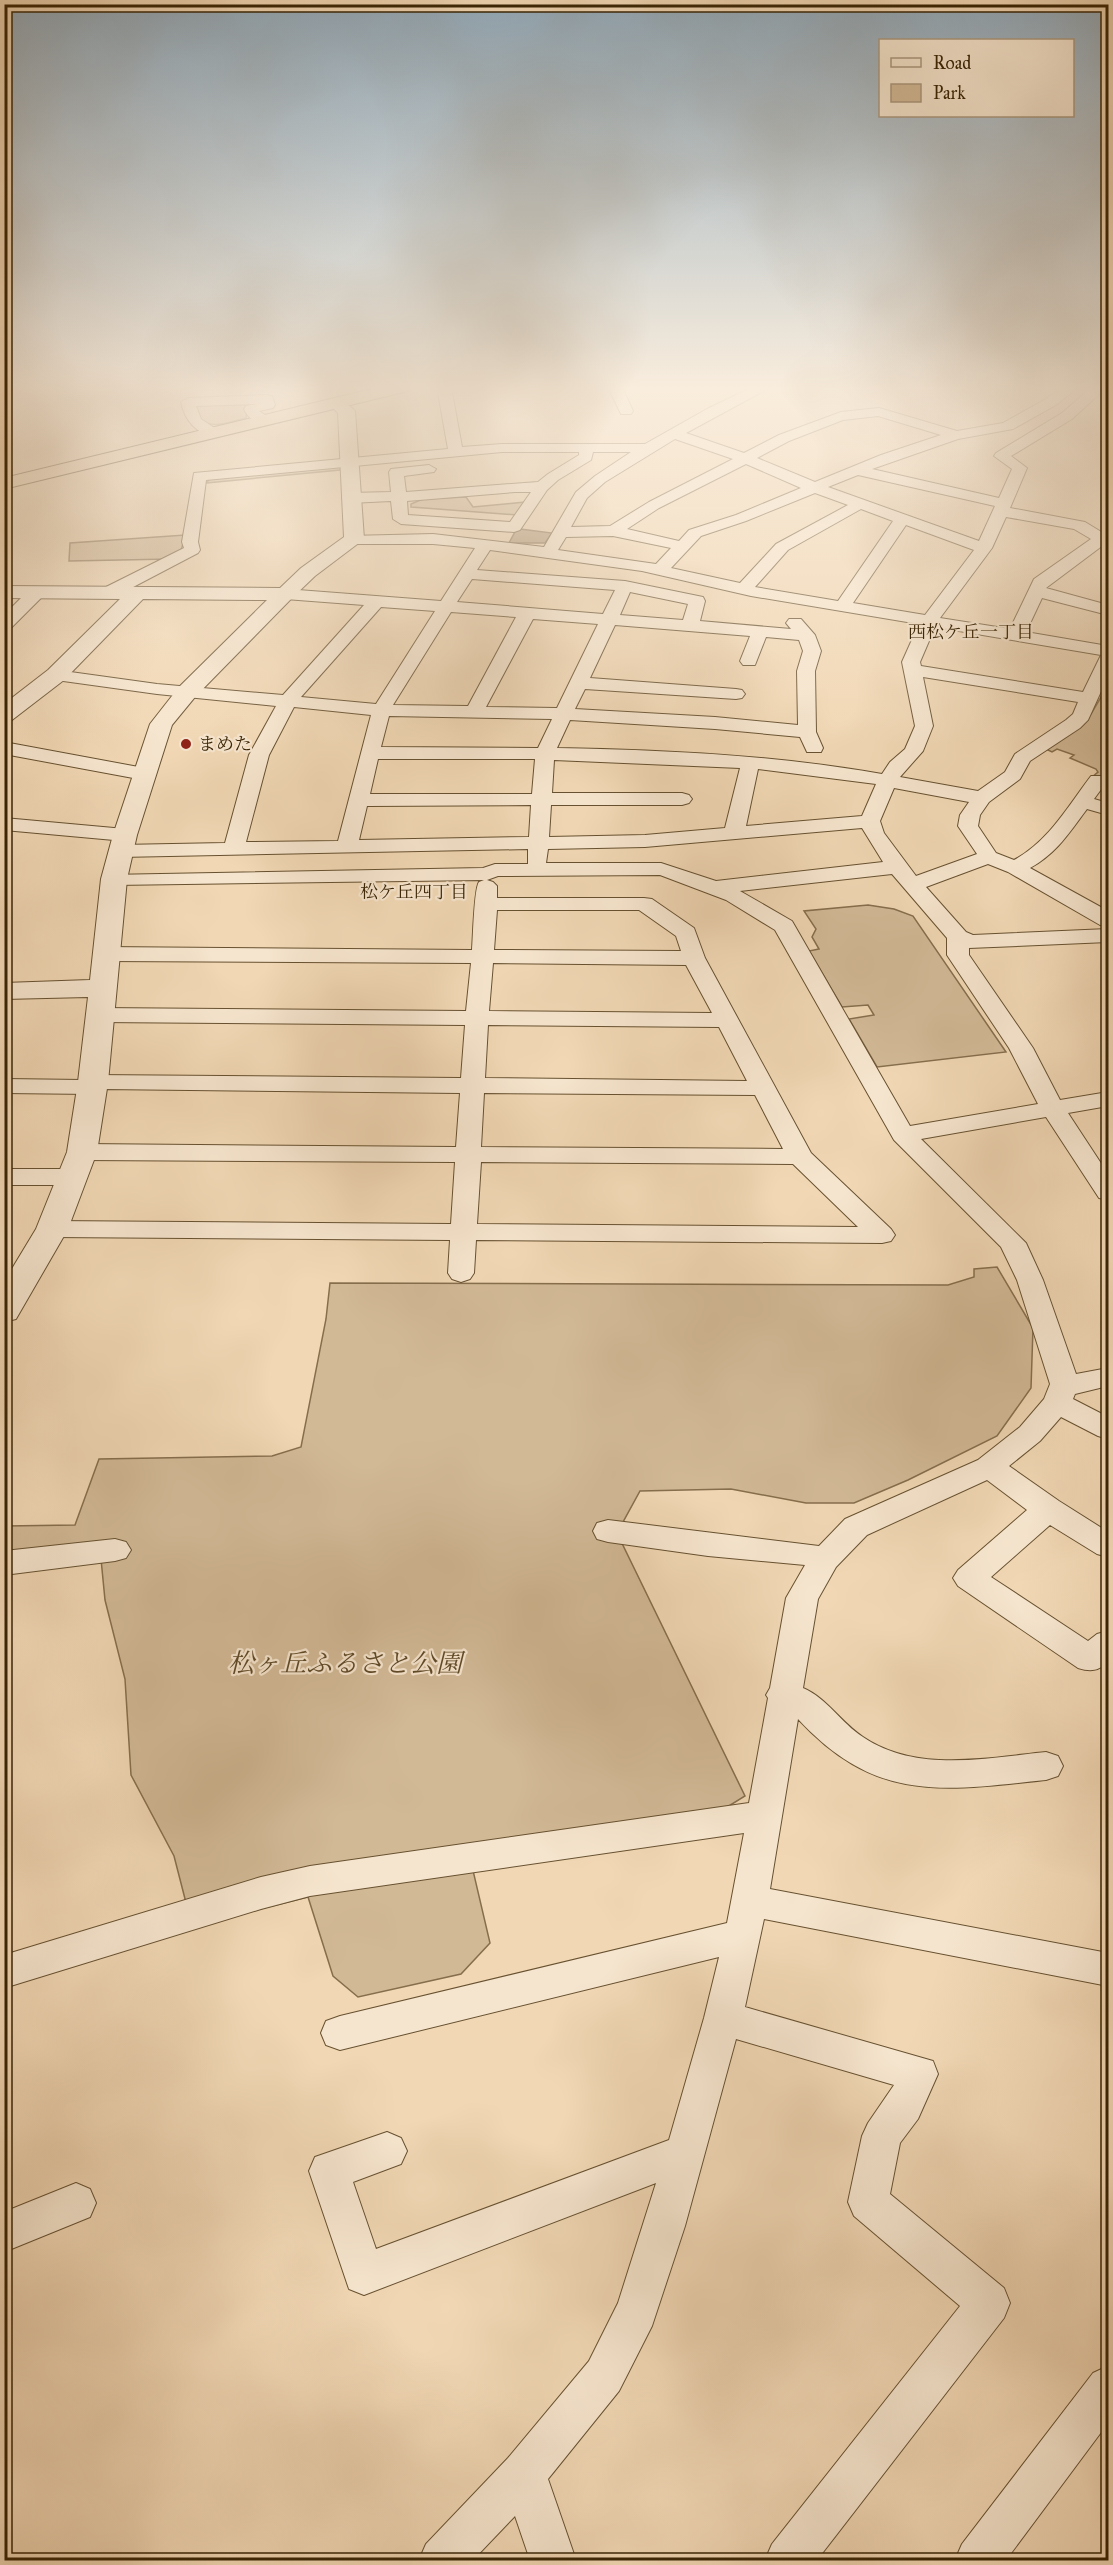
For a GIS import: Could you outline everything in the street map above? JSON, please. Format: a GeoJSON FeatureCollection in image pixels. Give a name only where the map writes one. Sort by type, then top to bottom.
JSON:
{"type":"FeatureCollection","features":[{"type":"Feature","properties":{"kind":"street"},"geometry":{"type":"LineString","coordinates":[[111,592],[192,550],[190,542],[195,507]]}},
{"type":"Feature","properties":{"kind":"street"},"geometry":{"type":"LineString","coordinates":[[352,507],[354,539]]}},
{"type":"Feature","properties":{"kind":"street"},"geometry":{"type":"LineString","coordinates":[[399,507],[401,519],[514,527],[528,507]]}},
{"type":"Feature","properties":{"kind":"street"},"geometry":{"type":"LineString","coordinates":[[549,552],[574,507]]}},
{"type":"Feature","properties":{"kind":"street"},"geometry":{"type":"LineString","coordinates":[[613,531],[651,507]]}},
{"type":"Feature","properties":{"kind":"street"},"geometry":{"type":"LineString","coordinates":[[659,571],[695,533],[767,507]]}},
{"type":"Feature","properties":{"kind":"street"},"geometry":{"type":"LineString","coordinates":[[748,590],[782,547],[855,507]]}},
{"type":"Feature","properties":{"kind":"street"},"geometry":{"type":"LineString","coordinates":[[868,507],[984,548]]}},
{"type":"Feature","properties":{"kind":"street"},"geometry":{"type":"LineString","coordinates":[[1016,635],[1040,583],[1105,541],[1079,525],[1001,507],[984,548],[929,621],[912,662],[924,726],[913,751],[897,766],[887,782],[870,821],[874,834],[897,867],[958,937],[971,942],[1108,935]]}},
{"type":"Feature","properties":{"kind":"street"},"geometry":{"type":"LineString","coordinates":[[843,606],[902,519]]}},
{"type":"Feature","properties":{"kind":"street"},"geometry":{"type":"LineString","coordinates":[[560,532],[613,531],[682,546]]}},
{"type":"Feature","properties":{"kind":"street"},"geometry":{"type":"LineString","coordinates":[[4,1311],[52,1229],[74,1178],[81,1152],[92,1085],[104,954],[119,855],[161,724],[187,692],[285,594],[308,572],[354,539],[433,539],[549,552],[572,558],[642,566],[748,590],[1108,651]]}},
{"type":"Feature","properties":{"kind":"street"},"geometry":{"type":"LineString","coordinates":[[347,847],[381,710],[485,545]]}},
{"type":"Feature","properties":{"kind":"street"},"geometry":{"type":"LineString","coordinates":[[467,574],[625,586],[698,601],[690,626]]}},
{"type":"Feature","properties":{"kind":"street"},"geometry":{"type":"LineString","coordinates":[[537,856],[545,753],[625,586]]}},
{"type":"Feature","properties":{"kind":"street"},"geometry":{"type":"LineString","coordinates":[[748,590],[801,628],[812,651],[806,671],[807,732],[816,754],[808,768]]}},
{"type":"Feature","properties":{"kind":"street"},"geometry":{"type":"LineString","coordinates":[[4,591],[285,594],[806,635]]}},
{"type":"Feature","properties":{"kind":"street"},"geometry":{"type":"LineString","coordinates":[[1036,591],[1108,610]]}},
{"type":"Feature","properties":{"kind":"street"},"geometry":{"type":"LineString","coordinates":[[4,625],[37,592]]}},
{"type":"Feature","properties":{"kind":"street"},"geometry":{"type":"LineString","coordinates":[[4,715],[56,675],[138,593]]}},
{"type":"Feature","properties":{"kind":"street"},"geometry":{"type":"LineString","coordinates":[[234,849],[259,755],[288,701],[377,601]]}},
{"type":"Feature","properties":{"kind":"street"},"geometry":{"type":"LineString","coordinates":[[474,712],[527,613]]}},
{"type":"Feature","properties":{"kind":"street"},"geometry":{"type":"LineString","coordinates":[[749,661],[760,631]]}},
{"type":"Feature","properties":{"kind":"street"},"geometry":{"type":"LineString","coordinates":[[1108,658],[1087,706],[1072,724],[1022,758],[1013,775],[982,798],[970,815],[968,826],[989,857],[1016,868],[1108,920]]}},
{"type":"Feature","properties":{"kind":"street"},"geometry":{"type":"LineString","coordinates":[[913,670],[1089,699]]}},
{"type":"Feature","properties":{"kind":"street"},"geometry":{"type":"LineString","coordinates":[[56,675],[187,692],[381,710],[563,714],[715,723],[807,732]]}},
{"type":"Feature","properties":{"kind":"street"},"geometry":{"type":"LineString","coordinates":[[578,683],[736,694]]}},
{"type":"Feature","properties":{"kind":"street"},"geometry":{"type":"LineString","coordinates":[[4,748],[144,774]]}},
{"type":"Feature","properties":{"kind":"street"},"geometry":{"type":"LineString","coordinates":[[370,753],[545,753],[808,768],[982,798]]}},
{"type":"Feature","properties":{"kind":"street"},"geometry":{"type":"LineString","coordinates":[[626,799],[628,757]]}},
{"type":"Feature","properties":{"kind":"street"},"geometry":{"type":"LineString","coordinates":[[734,833],[750,764]]}},
{"type":"Feature","properties":{"kind":"street"},"geometry":{"type":"LineString","coordinates":[[1016,868],[1040,854],[1053,841],[1098,780]]}},
{"type":"Feature","properties":{"kind":"street"},"geometry":{"type":"LineString","coordinates":[[359,800],[682,799]]}},
{"type":"Feature","properties":{"kind":"street"},"geometry":{"type":"LineString","coordinates":[[1081,801],[1108,809]]}},
{"type":"Feature","properties":{"kind":"street"},"geometry":{"type":"LineString","coordinates":[[6,828],[119,855],[486,874],[537,856],[645,841],[870,821]]}},
{"type":"Feature","properties":{"kind":"street"},"geometry":{"type":"LineString","coordinates":[[119,855],[234,849],[347,847],[537,856],[661,869],[733,896],[784,926],[903,1135],[1013,1243],[1030,1280],[1061,1394],[1108,1429]]}},
{"type":"Feature","properties":{"kind":"street"},"geometry":{"type":"LineString","coordinates":[[914,884],[989,857]]}},
{"type":"Feature","properties":{"kind":"street"},"geometry":{"type":"LineString","coordinates":[[713,888],[897,867]]}},
{"type":"Feature","properties":{"kind":"street"},"geometry":{"type":"LineString","coordinates":[[461,1273],[477,1019],[487,904],[486,874]]}},
{"type":"Feature","properties":{"kind":"street"},"geometry":{"type":"LineString","coordinates":[[52,1229],[882,1235],[800,1157],[694,958],[686,933],[644,904],[487,904]]}},
{"type":"Feature","properties":{"kind":"street"},"geometry":{"type":"LineString","coordinates":[[958,937],[958,956],[1021,1048],[1052,1108],[1108,1192]]}},
{"type":"Feature","properties":{"kind":"street"},"geometry":{"type":"LineString","coordinates":[[104,954],[694,958]]}},
{"type":"Feature","properties":{"kind":"street"},"geometry":{"type":"LineString","coordinates":[[4,991],[102,988]]}},
{"type":"Feature","properties":{"kind":"street"},"geometry":{"type":"LineString","coordinates":[[98,1015],[728,1020]]}},
{"type":"Feature","properties":{"kind":"street"},"geometry":{"type":"LineString","coordinates":[[4,1086],[762,1088]]}},
{"type":"Feature","properties":{"kind":"street"},"geometry":{"type":"LineString","coordinates":[[903,1135],[1108,1099]]}},
{"type":"Feature","properties":{"kind":"street"},"geometry":{"type":"LineString","coordinates":[[81,1152],[800,1157]]}},
{"type":"Feature","properties":{"kind":"street"},"geometry":{"type":"LineString","coordinates":[[4,1176],[74,1178]]}},
{"type":"Feature","properties":{"kind":"street"},"geometry":{"type":"LineString","coordinates":[[442,2560],[524,2475],[604,2376],[637,2311],[664,2226],[723,2018],[746,1918],[783,1695],[802,1598],[825,1559],[856,1527],[989,1467],[1030,1434],[1061,1394],[1077,1384],[1108,1377]]}},
{"type":"Feature","properties":{"kind":"street"},"geometry":{"type":"LineString","coordinates":[[989,1467],[1048,1509],[1108,1545]]}},
{"type":"Feature","properties":{"kind":"street"},"geometry":{"type":"LineString","coordinates":[[1048,1509],[969,1578],[1090,1659],[1108,1642]]}},
{"type":"Feature","properties":{"kind":"street"},"geometry":{"type":"LineString","coordinates":[[608,1531],[708,1545],[806,1554],[825,1559]]}},
{"type":"Feature","properties":{"kind":"street"},"geometry":{"type":"LineString","coordinates":[[4,1563],[115,1550]]}},
{"type":"Feature","properties":{"kind":"street"},"geometry":{"type":"LineString","coordinates":[[783,1695],[799,1698],[831,1732],[869,1758],[912,1772],[954,1774],[1046,1766]]}},
{"type":"Feature","properties":{"kind":"street"},"geometry":{"type":"LineString","coordinates":[[6,1966],[310,1881],[764,1816]]}},
{"type":"Feature","properties":{"kind":"street"},"geometry":{"type":"LineString","coordinates":[[340,2034],[746,1918],[1108,1970]]}},
{"type":"Feature","properties":{"kind":"street"},"geometry":{"type":"LineString","coordinates":[[723,2018],[919,2074],[904,2106],[882,2136],[868,2202],[989,2303],[788,2560]]}},
{"type":"Feature","properties":{"kind":"street"},"geometry":{"type":"LineString","coordinates":[[387,2151],[329,2172],[364,2274],[684,2153]]}},
{"type":"Feature","properties":{"kind":"street"},"geometry":{"type":"LineString","coordinates":[[4,2232],[76,2204]]}},
{"type":"Feature","properties":{"kind":"street"},"geometry":{"type":"LineString","coordinates":[[978,2560],[1108,2388]]}},
{"type":"Feature","properties":{"kind":"street"},"geometry":{"type":"LineString","coordinates":[[524,2475],[553,2560]]}},
{"type":"Feature","properties":{"kind":"green space"},"geometry":{"type":"Polygon","coordinates":[[[411,507],[523,507],[518,515],[411,507]]]}},
{"type":"Feature","properties":{"kind":"green space"},"geometry":{"type":"Polygon","coordinates":[[[185,535],[181,551],[171,559],[69,561],[70,543],[185,535]]]}},
{"type":"Feature","properties":{"kind":"green space"},"geometry":{"type":"Polygon","coordinates":[[[1107,687],[1108,782],[1103,782],[1092,777],[1098,772],[1096,769],[1070,758],[1074,755],[1057,749],[1052,752],[1046,749],[1091,714],[1107,687]]]}},
{"type":"Feature","properties":{"kind":"green space"},"geometry":{"type":"Polygon","coordinates":[[[868,905],[894,909],[913,916],[1006,1052],[877,1067],[849,1019],[874,1015],[868,1005],[842,1007],[809,951],[819,949],[812,937],[816,929],[804,911],[868,905]]]}},
{"type":"Feature","properties":{"kind":"green space","name":"松ヶ丘ふるさと公園"},"geometry":{"type":"Polygon","coordinates":[[[997,1267],[1033,1328],[1031,1388],[997,1436],[908,1480],[854,1503],[806,1503],[731,1489],[640,1491],[617,1533],[745,1796],[724,1809],[467,1845],[490,1943],[461,1974],[358,1997],[333,1976],[308,1897],[192,1926],[174,1856],[131,1775],[125,1679],[105,1600],[101,1559],[5,1574],[5,1526],[75,1525],[99,1459],[272,1456],[301,1447],[326,1319],[330,1283],[948,1285],[974,1277],[974,1269],[997,1267]]]}},
{"type":"Feature","properties":{"kind":"shaded area"},"geometry":{"type":"Polygon","coordinates":[[[516,530],[552,533],[545,543],[509,543],[516,530]]]}},
{"type":"Feature","properties":{"kind":"place","name":"まめた"},"geometry":{"type":"Point","coordinates":[186,744]}},
{"type":"Feature","properties":{"kind":"district","name":"西松ケ丘一丁目"},"geometry":{"type":"Point","coordinates":[971,632]}},
{"type":"Feature","properties":{"kind":"district","name":"松ケ丘四丁目"},"geometry":{"type":"Point","coordinates":[414,892]}}]}
